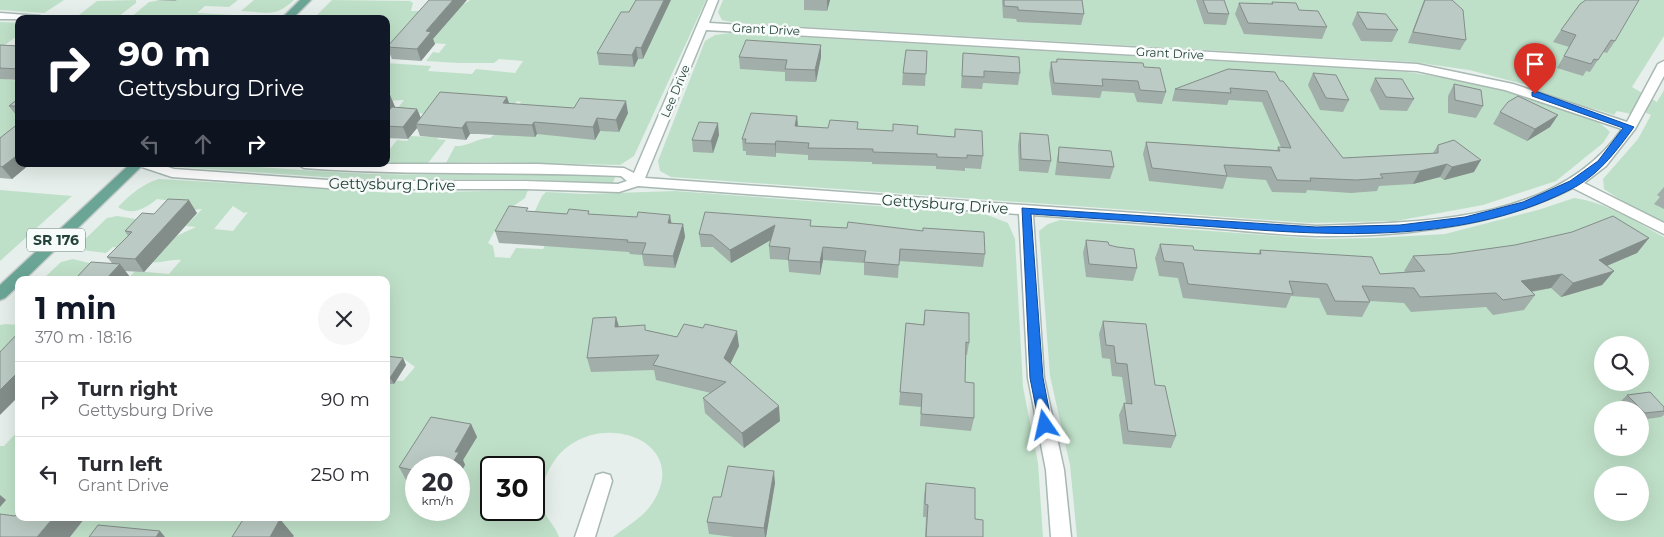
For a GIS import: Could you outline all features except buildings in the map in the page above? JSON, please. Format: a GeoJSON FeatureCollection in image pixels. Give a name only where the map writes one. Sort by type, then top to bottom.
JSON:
{"type":"FeatureCollection","features":[{"type":"Feature","properties":{"kind":"main road"},"geometry":{"type":"LineString","coordinates":[[290,15],[306,0]]}},
{"type":"Feature","properties":{"kind":"main road","name":"SR 176"},"geometry":{"type":"LineString","coordinates":[[19,276],[134,167]]}},
{"type":"Feature","properties":{"kind":"main road","name":"SR 176"},"geometry":{"type":"LineString","coordinates":[[0,294],[15,280]]}},
{"type":"Feature","properties":{"kind":"street","name":"Lee Drive"},"geometry":{"type":"LineString","coordinates":[[637,182],[713,0]]}},
{"type":"Feature","properties":{"kind":"street"},"geometry":{"type":"LineString","coordinates":[[0,16],[15,17]]}},
{"type":"Feature","properties":{"kind":"street","name":"Grant Drive"},"geometry":{"type":"LineString","coordinates":[[702,26],[1376,64],[1440,70],[1478,77],[1520,89],[1629,127]]}},
{"type":"Feature","properties":{"kind":"street","name":"Gettysburg Drive"},"geometry":{"type":"LineString","coordinates":[[155,167],[172,173],[342,185],[525,185],[618,188],[637,182],[1316,230],[1400,228],[1465,220],[1497,212],[1526,204],[1574,183],[1602,163],[1629,127],[1664,64]]}},
{"type":"Feature","properties":{"kind":"street","name":"Gettysburg Drive"},"geometry":{"type":"LineString","coordinates":[[343,167],[369,169],[538,168],[624,172],[637,182]]}},
{"type":"Feature","properties":{"kind":"street"},"geometry":{"type":"LineString","coordinates":[[1574,183],[1664,229]]}},
{"type":"Feature","properties":{"kind":"street"},"geometry":{"type":"LineString","coordinates":[[1026,210],[1036,378],[1055,470],[1061,537]]}},
{"type":"Feature","properties":{"kind":"street"},"geometry":{"type":"LineString","coordinates":[[585,537],[603,481]]}},
{"type":"Feature","properties":{"kind":"green space"},"geometry":{"type":"Polygon","coordinates":[[[0,0],[64,0],[44,13],[0,10],[0,0]]]}},
{"type":"Feature","properties":{"kind":"green space"},"geometry":{"type":"Polygon","coordinates":[[[136,0],[136,3],[120,15],[79,15],[97,1],[136,0]]]}},
{"type":"Feature","properties":{"kind":"green space"},"geometry":{"type":"Polygon","coordinates":[[[161,0],[238,0],[229,7],[205,6],[197,13],[234,15],[134,15],[149,2],[161,0]]]}},
{"type":"Feature","properties":{"kind":"green space"},"geometry":{"type":"Polygon","coordinates":[[[254,0],[294,0],[276,12],[241,11],[254,0]]]}},
{"type":"Feature","properties":{"kind":"green space"},"geometry":{"type":"Polygon","coordinates":[[[332,0],[410,1],[413,3],[411,11],[450,8],[470,0],[706,0],[634,156],[620,165],[446,163],[455,146],[490,138],[495,134],[501,135],[521,102],[517,101],[511,109],[454,116],[437,139],[446,140],[428,163],[390,163],[390,149],[397,140],[407,141],[411,136],[429,137],[426,114],[400,112],[390,120],[404,100],[390,101],[390,63],[431,66],[428,71],[472,74],[476,69],[515,73],[523,61],[499,59],[494,63],[458,63],[426,61],[433,52],[439,53],[446,44],[429,43],[390,48],[390,15],[317,15],[332,0]]]}},
{"type":"Feature","properties":{"kind":"green space"},"geometry":{"type":"Polygon","coordinates":[[[723,0],[1664,0],[1664,36],[1632,87],[1657,102],[1664,90],[1664,222],[1622,201],[1604,189],[1603,179],[1638,139],[1651,115],[1642,111],[1631,114],[1617,111],[1614,115],[1546,96],[1527,85],[1469,70],[1413,62],[737,23],[722,20],[718,12],[723,0]]]}},
{"type":"Feature","properties":{"kind":"green space"},"geometry":{"type":"Polygon","coordinates":[[[0,22],[15,23],[15,38],[0,48],[0,22]]]}},
{"type":"Feature","properties":{"kind":"green space"},"geometry":{"type":"Polygon","coordinates":[[[731,33],[1407,72],[1483,85],[1544,100],[1572,109],[1594,120],[1610,132],[1603,143],[1556,181],[1483,205],[1396,221],[1310,223],[671,177],[660,171],[658,161],[705,41],[715,35],[731,33]]]}},
{"type":"Feature","properties":{"kind":"green space"},"geometry":{"type":"Polygon","coordinates":[[[0,73],[5,79],[15,80],[15,143],[0,142],[0,73]]]}},
{"type":"Feature","properties":{"kind":"green space"},"geometry":{"type":"Polygon","coordinates":[[[178,167],[254,167],[372,174],[615,177],[613,183],[521,179],[354,179],[178,167]]]}},
{"type":"Feature","properties":{"kind":"green space"},"geometry":{"type":"Polygon","coordinates":[[[159,179],[393,193],[528,190],[525,198],[505,212],[488,243],[493,246],[495,257],[510,258],[516,248],[543,249],[556,223],[534,213],[546,192],[585,194],[675,191],[985,214],[1008,223],[1015,239],[1023,387],[1038,463],[1043,537],[613,537],[640,517],[649,507],[653,502],[662,478],[659,459],[647,444],[628,435],[606,433],[583,438],[562,451],[545,478],[545,456],[480,456],[480,521],[545,521],[545,514],[559,537],[70,537],[83,521],[390,521],[390,380],[403,381],[415,367],[404,359],[406,365],[390,363],[390,276],[131,276],[135,271],[169,274],[181,260],[150,262],[118,248],[113,247],[106,253],[82,250],[80,244],[107,218],[117,216],[162,223],[161,243],[196,227],[186,226],[202,209],[187,211],[172,201],[157,199],[148,206],[138,210],[128,211],[118,207],[137,190],[159,179]],[[233,206],[214,229],[233,231],[248,212],[244,213],[233,206]]]}},
{"type":"Feature","properties":{"kind":"green space"},"geometry":{"type":"Polygon","coordinates":[[[0,190],[72,196],[0,261],[0,190]]]}},
{"type":"Feature","properties":{"kind":"green space"},"geometry":{"type":"Polygon","coordinates":[[[1574,198],[1609,208],[1664,237],[1664,537],[1077,537],[1070,465],[1050,376],[1039,231],[1048,224],[1060,220],[1320,239],[1445,234],[1538,210],[1574,198]]]}},
{"type":"Feature","properties":{"kind":"green space"},"geometry":{"type":"Polygon","coordinates":[[[73,259],[109,268],[89,276],[46,276],[61,262],[73,259]]]}},
{"type":"Feature","properties":{"kind":"green space"},"geometry":{"type":"Polygon","coordinates":[[[0,325],[15,325],[15,364],[0,377],[0,325]]]}},
{"type":"Feature","properties":{"kind":"green space"},"geometry":{"type":"Polygon","coordinates":[[[15,434],[15,520],[0,527],[0,446],[4,446],[15,434]]]}},
{"type":"Feature","properties":{"kind":"route"},"geometry":{"type":"LineString","coordinates":[[1045,425],[1036,378],[1026,210],[1316,230],[1400,228],[1465,220],[1526,204],[1574,183],[1602,163],[1629,127],[1535,94]]}}]}
